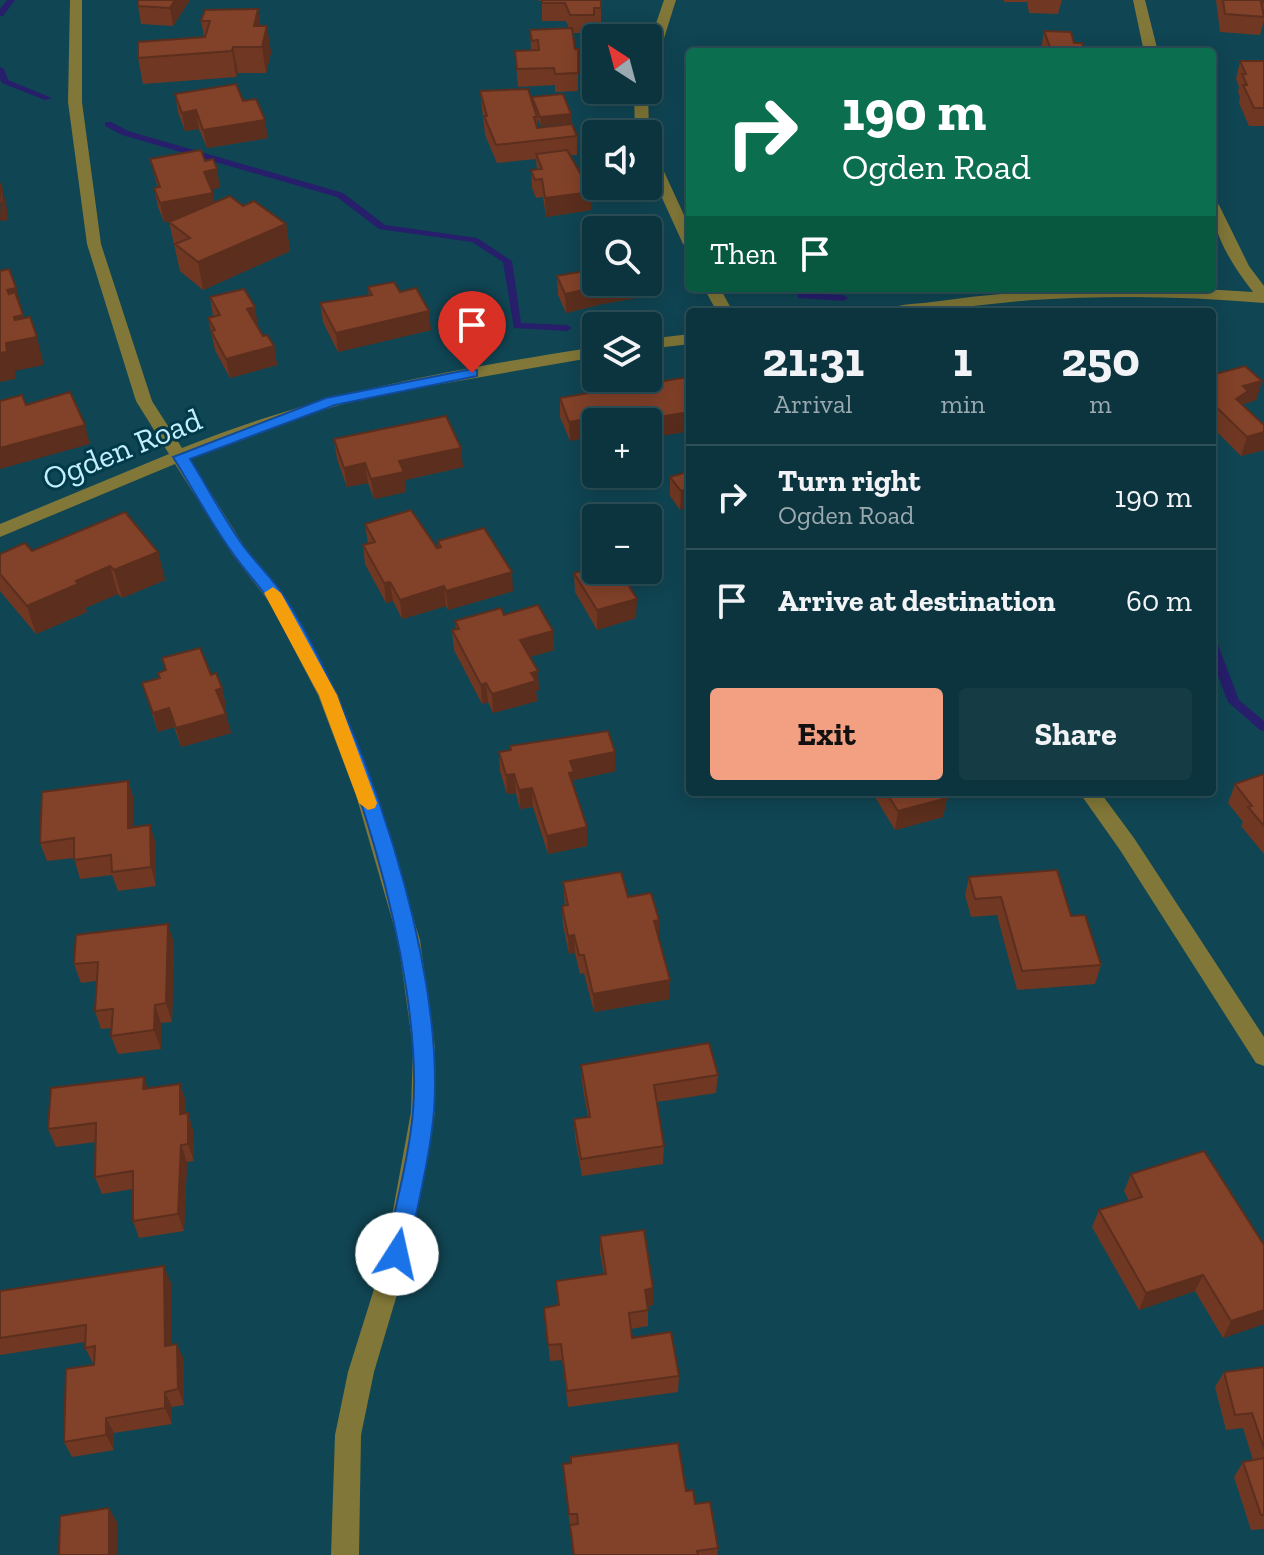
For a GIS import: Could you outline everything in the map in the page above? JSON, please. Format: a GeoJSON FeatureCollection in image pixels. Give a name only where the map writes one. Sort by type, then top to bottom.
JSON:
{"type":"FeatureCollection","features":[{"type":"Feature","properties":{"kind":"street"},"geometry":{"type":"LineString","coordinates":[[76,0],[75,102],[94,244],[144,401],[238,550],[278,600],[328,695],[366,795],[409,940],[424,1048],[423,1112],[397,1254],[361,1372],[348,1435],[345,1555]]}},
{"type":"Feature","properties":{"kind":"street"},"geometry":{"type":"LineString","coordinates":[[662,24],[670,0]]}},
{"type":"Feature","properties":{"kind":"street"},"geometry":{"type":"LineString","coordinates":[[1139,0],[1150,48]]}},
{"type":"Feature","properties":{"kind":"street"},"geometry":{"type":"LineString","coordinates":[[662,183],[686,235]]}},
{"type":"Feature","properties":{"kind":"street"},"geometry":{"type":"LineString","coordinates":[[1216,213],[1242,267],[1264,297]]}},
{"type":"Feature","properties":{"kind":"street"},"geometry":{"type":"LineString","coordinates":[[923,308],[1019,295],[1213,293],[1264,297]]}},
{"type":"Feature","properties":{"kind":"street"},"geometry":{"type":"LineString","coordinates":[[662,342],[686,339]]}},
{"type":"Feature","properties":{"kind":"street","name":"Ogden Road"},"geometry":{"type":"LineString","coordinates":[[0,531],[181,457],[316,407],[383,389],[582,354]]}},
{"type":"Feature","properties":{"kind":"street"},"geometry":{"type":"LineString","coordinates":[[1092,796],[1127,844],[1264,1056]]}},
{"type":"Feature","properties":{"kind":"building"},"geometry":{"type":"Polygon","coordinates":[[[138,0],[175,0],[170,8],[138,6],[138,0]]]}},
{"type":"Feature","properties":{"kind":"building"},"geometry":{"type":"Polygon","coordinates":[[[542,0],[601,0],[601,8],[594,8],[594,15],[570,15],[565,3],[542,3],[542,0]]]}},
{"type":"Feature","properties":{"kind":"building"},"geometry":{"type":"Polygon","coordinates":[[[1223,0],[1264,0],[1261,2],[1264,17],[1225,14],[1223,0]]]}},
{"type":"Feature","properties":{"kind":"building"},"geometry":{"type":"Polygon","coordinates":[[[258,9],[254,26],[267,26],[262,47],[233,47],[232,51],[138,58],[138,42],[205,37],[210,21],[201,21],[205,10],[258,9]]]}},
{"type":"Feature","properties":{"kind":"building"},"geometry":{"type":"Polygon","coordinates":[[[572,28],[575,49],[578,49],[578,73],[555,74],[554,68],[517,69],[515,51],[539,50],[538,40],[532,41],[530,30],[572,28]]]}},
{"type":"Feature","properties":{"kind":"building"},"geometry":{"type":"Polygon","coordinates":[[[1044,31],[1071,32],[1074,43],[1082,43],[1083,48],[1050,48],[1044,31]]]}},
{"type":"Feature","properties":{"kind":"building"},"geometry":{"type":"Polygon","coordinates":[[[1240,61],[1264,61],[1264,108],[1254,108],[1243,85],[1247,85],[1242,74],[1246,74],[1240,61]]]}},
{"type":"Feature","properties":{"kind":"building"},"geometry":{"type":"Polygon","coordinates":[[[236,84],[243,101],[256,99],[265,120],[203,130],[196,110],[182,113],[175,94],[236,84]]]}},
{"type":"Feature","properties":{"kind":"building"},"geometry":{"type":"Polygon","coordinates":[[[528,89],[537,117],[534,117],[537,128],[572,124],[577,136],[496,145],[484,116],[487,116],[480,91],[528,89]]]}},
{"type":"Feature","properties":{"kind":"building"},"geometry":{"type":"Polygon","coordinates":[[[563,94],[571,114],[540,117],[532,97],[563,94]]]}},
{"type":"Feature","properties":{"kind":"building"},"geometry":{"type":"Polygon","coordinates":[[[201,150],[205,161],[213,159],[217,169],[204,172],[213,193],[160,203],[154,188],[160,187],[150,159],[201,150]]]}},
{"type":"Feature","properties":{"kind":"building"},"geometry":{"type":"Polygon","coordinates":[[[567,150],[582,176],[582,193],[545,198],[542,179],[535,180],[531,170],[542,169],[536,154],[567,150]]]}},
{"type":"Feature","properties":{"kind":"building"},"geometry":{"type":"Polygon","coordinates":[[[230,196],[243,206],[254,201],[286,224],[198,262],[175,244],[190,238],[169,222],[230,196]]]}},
{"type":"Feature","properties":{"kind":"building"},"geometry":{"type":"Polygon","coordinates":[[[9,269],[16,288],[7,290],[9,294],[15,292],[23,315],[14,317],[15,320],[30,317],[37,337],[6,343],[7,352],[0,353],[0,271],[9,269]]]}},
{"type":"Feature","properties":{"kind":"building"},"geometry":{"type":"Polygon","coordinates":[[[582,271],[582,290],[565,294],[557,276],[582,271]]]}},
{"type":"Feature","properties":{"kind":"building"},"geometry":{"type":"Polygon","coordinates":[[[394,282],[400,292],[416,288],[429,311],[336,333],[320,303],[372,295],[368,287],[394,282]]]}},
{"type":"Feature","properties":{"kind":"building"},"geometry":{"type":"Polygon","coordinates":[[[244,289],[255,307],[247,309],[263,336],[267,335],[274,346],[226,359],[211,331],[215,330],[208,318],[220,315],[210,297],[244,289]]]}},
{"type":"Feature","properties":{"kind":"building"},"geometry":{"type":"Polygon","coordinates":[[[1245,366],[1262,381],[1243,386],[1248,391],[1236,399],[1264,425],[1264,432],[1247,437],[1216,407],[1216,374],[1245,366]]]}},
{"type":"Feature","properties":{"kind":"building"},"geometry":{"type":"Polygon","coordinates":[[[686,377],[686,413],[662,416],[662,408],[582,408],[582,420],[569,422],[560,398],[595,392],[662,392],[662,381],[686,377]]]}},
{"type":"Feature","properties":{"kind":"building"},"geometry":{"type":"Polygon","coordinates":[[[70,392],[85,425],[0,448],[0,401],[22,395],[26,405],[70,392]]]}},
{"type":"Feature","properties":{"kind":"building"},"geometry":{"type":"Polygon","coordinates":[[[446,416],[461,448],[399,461],[404,472],[371,479],[365,463],[344,468],[334,439],[446,416]]]}},
{"type":"Feature","properties":{"kind":"building"},"geometry":{"type":"Polygon","coordinates":[[[686,472],[686,489],[681,491],[670,477],[686,472]]]}},
{"type":"Feature","properties":{"kind":"building"},"geometry":{"type":"Polygon","coordinates":[[[411,510],[437,548],[441,547],[438,541],[484,528],[512,572],[446,591],[444,586],[400,600],[390,582],[384,583],[363,545],[375,542],[365,524],[411,510]]]}},
{"type":"Feature","properties":{"kind":"building"},"geometry":{"type":"Polygon","coordinates":[[[125,512],[158,552],[114,570],[110,566],[27,606],[0,574],[0,554],[25,543],[32,551],[125,512]]]}},
{"type":"Feature","properties":{"kind":"building"},"geometry":{"type":"Polygon","coordinates":[[[582,571],[582,584],[628,584],[637,599],[597,610],[574,573],[582,571]]]}},
{"type":"Feature","properties":{"kind":"building"},"geometry":{"type":"Polygon","coordinates":[[[538,605],[553,631],[520,640],[538,671],[531,673],[536,681],[492,694],[486,683],[481,685],[452,630],[459,629],[455,621],[501,608],[504,615],[538,605]]]}},
{"type":"Feature","properties":{"kind":"building"},"geometry":{"type":"Polygon","coordinates":[[[200,648],[211,675],[216,673],[222,688],[216,690],[226,714],[176,728],[169,708],[153,713],[142,683],[160,678],[158,673],[166,670],[162,658],[200,648]]]}},
{"type":"Feature","properties":{"kind":"building"},"geometry":{"type":"Polygon","coordinates":[[[608,731],[615,752],[570,761],[574,772],[569,773],[587,827],[547,836],[532,788],[519,790],[514,774],[506,775],[499,752],[511,750],[510,746],[608,731]]]}},
{"type":"Feature","properties":{"kind":"building"},"geometry":{"type":"Polygon","coordinates":[[[1264,774],[1264,826],[1235,784],[1264,774]]]}},
{"type":"Feature","properties":{"kind":"building"},"geometry":{"type":"Polygon","coordinates":[[[128,781],[128,828],[150,825],[151,867],[112,872],[111,855],[74,860],[74,838],[40,843],[42,792],[128,781]]]}},
{"type":"Feature","properties":{"kind":"building"},"geometry":{"type":"Polygon","coordinates":[[[889,796],[947,798],[898,811],[889,796]]]}},
{"type":"Feature","properties":{"kind":"building"},"geometry":{"type":"Polygon","coordinates":[[[1057,870],[1071,916],[1085,915],[1101,965],[1022,971],[1001,897],[975,899],[969,877],[1057,870]]]}},
{"type":"Feature","properties":{"kind":"building"},"geometry":{"type":"Polygon","coordinates":[[[621,872],[628,897],[651,893],[659,920],[654,921],[670,980],[593,994],[584,955],[579,955],[574,935],[568,936],[562,906],[568,905],[563,882],[621,872]]]}},
{"type":"Feature","properties":{"kind":"building"},"geometry":{"type":"Polygon","coordinates":[[[168,924],[166,1003],[155,1005],[154,1030],[111,1036],[113,1009],[95,1011],[98,962],[74,964],[76,935],[168,924]]]}},
{"type":"Feature","properties":{"kind":"building"},"geometry":{"type":"Polygon","coordinates":[[[709,1043],[718,1075],[654,1085],[664,1146],[581,1159],[574,1119],[590,1117],[581,1065],[709,1043]]]}},
{"type":"Feature","properties":{"kind":"building"},"geometry":{"type":"Polygon","coordinates":[[[144,1077],[143,1089],[180,1084],[180,1114],[188,1113],[188,1144],[181,1145],[178,1214],[133,1221],[133,1171],[95,1177],[96,1123],[48,1129],[51,1088],[144,1077]]]}},
{"type":"Feature","properties":{"kind":"building"},"geometry":{"type":"Polygon","coordinates":[[[1204,1151],[1264,1245],[1264,1310],[1231,1321],[1203,1275],[1146,1293],[1099,1210],[1142,1197],[1131,1174],[1204,1151]]]}},
{"type":"Feature","properties":{"kind":"building"},"geometry":{"type":"Polygon","coordinates":[[[644,1230],[653,1288],[645,1290],[648,1310],[629,1313],[632,1338],[671,1332],[679,1376],[567,1391],[561,1344],[548,1345],[544,1308],[559,1305],[556,1281],[606,1274],[600,1236],[644,1230]]]}},
{"type":"Feature","properties":{"kind":"building"},"geometry":{"type":"Polygon","coordinates":[[[164,1266],[165,1346],[177,1344],[178,1389],[165,1392],[165,1408],[106,1418],[106,1435],[64,1442],[66,1369],[94,1365],[95,1346],[85,1348],[86,1325],[0,1338],[0,1291],[164,1266]]]}},
{"type":"Feature","properties":{"kind":"building"},"geometry":{"type":"Polygon","coordinates":[[[1264,1367],[1264,1449],[1252,1413],[1235,1415],[1224,1372],[1264,1367]]]}},
{"type":"Feature","properties":{"kind":"building"},"geometry":{"type":"Polygon","coordinates":[[[678,1443],[686,1491],[693,1490],[695,1504],[710,1502],[718,1548],[697,1551],[698,1555],[574,1555],[570,1525],[578,1524],[577,1514],[569,1514],[563,1464],[571,1463],[571,1457],[678,1443]]]}},
{"type":"Feature","properties":{"kind":"building"},"geometry":{"type":"Polygon","coordinates":[[[1264,1458],[1264,1515],[1261,1515],[1243,1462],[1264,1458]]]}},
{"type":"Feature","properties":{"kind":"building"},"geometry":{"type":"Polygon","coordinates":[[[109,1508],[109,1555],[59,1555],[60,1516],[109,1508]]]}},
{"type":"Feature","properties":{"kind":"waterway"},"geometry":{"type":"LineString","coordinates":[[0,14],[11,0]]}},
{"type":"Feature","properties":{"kind":"waterway"},"geometry":{"type":"LineString","coordinates":[[0,69],[5,81],[48,98]]}},
{"type":"Feature","properties":{"kind":"waterway"},"geometry":{"type":"LineString","coordinates":[[108,124],[125,133],[340,195],[382,227],[474,240],[507,261],[517,326],[567,328]]}},
{"type":"Feature","properties":{"kind":"waterway"},"geometry":{"type":"LineString","coordinates":[[801,296],[843,298]]}},
{"type":"Feature","properties":{"kind":"waterway"},"geometry":{"type":"LineString","coordinates":[[1216,655],[1234,702],[1264,727]]}},
{"type":"Feature","properties":{"kind":"slow traffic"},"geometry":{"type":"LineString","coordinates":[[273,593],[328,695],[368,803]]}},
{"type":"Feature","properties":{"kind":"route"},"geometry":{"type":"LineString","coordinates":[[397,1254],[423,1112],[424,1048],[409,940],[366,795],[328,695],[278,600],[238,550],[181,457],[331,402],[472,373]]}}]}
